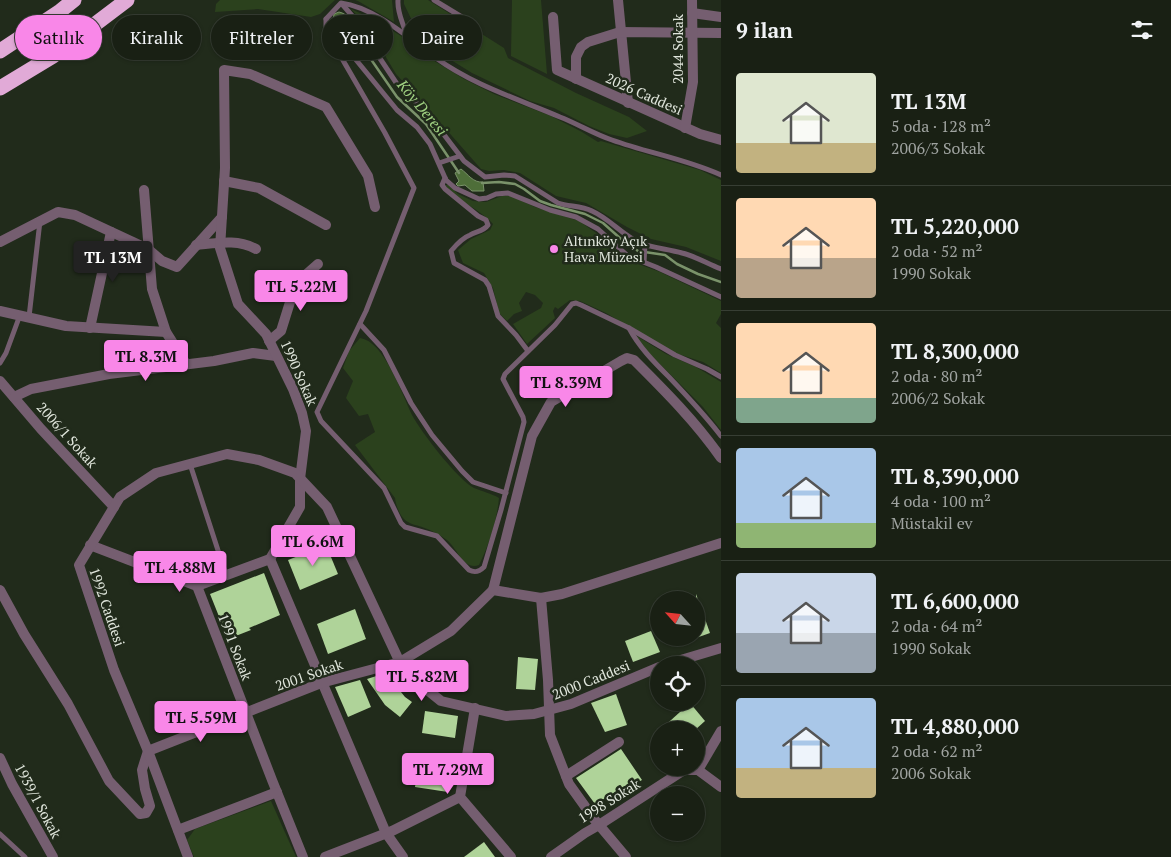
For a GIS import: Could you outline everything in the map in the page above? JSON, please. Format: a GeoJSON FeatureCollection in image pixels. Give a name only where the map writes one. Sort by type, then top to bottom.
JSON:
{"type":"FeatureCollection","features":[{"type":"Feature","properties":{"kind":"highway"},"geometry":{"type":"LineString","coordinates":[[0,51],[53,17],[74,0]]}},
{"type":"Feature","properties":{"kind":"highway"},"geometry":{"type":"LineString","coordinates":[[0,88],[53,56],[127,0]]}},
{"type":"Feature","properties":{"kind":"street"},"geometry":{"type":"LineString","coordinates":[[618,0],[628,103]]}},
{"type":"Feature","properties":{"kind":"street","name":"2044 Sokak"},"geometry":{"type":"LineString","coordinates":[[686,128],[692,82],[692,0]]}},
{"type":"Feature","properties":{"kind":"street"},"geometry":{"type":"LineString","coordinates":[[692,13],[721,17]]}},
{"type":"Feature","properties":{"kind":"street","name":"2026 Caddesi"},"geometry":{"type":"LineString","coordinates":[[553,17],[557,70],[700,134],[721,140]]}},
{"type":"Feature","properties":{"kind":"street"},"geometry":{"type":"LineString","coordinates":[[576,79],[576,56],[581,47],[588,42],[620,32],[721,32]]}},
{"type":"Feature","properties":{"kind":"street","name":"1990 Sokak"},"geometry":{"type":"LineString","coordinates":[[270,559],[300,506],[300,479],[306,431],[302,413],[266,334],[238,304],[220,248],[224,181],[224,70],[250,74],[326,106],[368,176],[375,207]]}},
{"type":"Feature","properties":{"kind":"street"},"geometry":{"type":"LineString","coordinates":[[224,181],[259,188],[326,225]]}},
{"type":"Feature","properties":{"kind":"street"},"geometry":{"type":"LineString","coordinates":[[144,190],[152,288],[166,332],[186,364]]}},
{"type":"Feature","properties":{"kind":"street"},"geometry":{"type":"LineString","coordinates":[[0,242],[58,212],[75,215],[148,249],[162,261],[177,267],[222,217]]}},
{"type":"Feature","properties":{"kind":"street"},"geometry":{"type":"LineString","coordinates":[[90,328],[111,232]]}},
{"type":"Feature","properties":{"kind":"street"},"geometry":{"type":"LineString","coordinates":[[196,245],[233,241],[247,244],[256,249]]}},
{"type":"Feature","properties":{"kind":"street"},"geometry":{"type":"LineString","coordinates":[[269,341],[281,331],[291,300],[301,279],[318,264]]}},
{"type":"Feature","properties":{"kind":"street"},"geometry":{"type":"LineString","coordinates":[[0,311],[66,326],[166,332]]}},
{"type":"Feature","properties":{"kind":"street"},"geometry":{"type":"LineString","coordinates":[[14,397],[31,389],[109,374],[254,354],[276,356]]}},
{"type":"Feature","properties":{"kind":"street"},"geometry":{"type":"LineString","coordinates":[[721,458],[709,440],[634,360],[627,358],[621,361],[551,402],[532,436],[492,590],[542,598],[562,594],[721,543]]}},
{"type":"Feature","properties":{"kind":"street","name":"2006/1 Sokak"},"geometry":{"type":"LineString","coordinates":[[0,381],[114,507]]}},
{"type":"Feature","properties":{"kind":"street","name":"1992 Caddesi"},"geometry":{"type":"LineString","coordinates":[[188,857],[148,751],[114,670],[79,565],[120,497],[156,473],[227,454],[259,460],[295,473],[300,479]]}},
{"type":"Feature","properties":{"kind":"street","name":"2000 Caddesi"},"geometry":{"type":"LineString","coordinates":[[300,479],[327,507],[404,671],[441,701],[506,716],[550,711],[650,671]]}},
{"type":"Feature","properties":{"kind":"street"},"geometry":{"type":"LineString","coordinates":[[90,545],[198,586],[270,559],[386,833],[403,857]]}},
{"type":"Feature","properties":{"kind":"street","name":"1991 Sokak"},"geometry":{"type":"LineString","coordinates":[[198,586],[303,857]]}},
{"type":"Feature","properties":{"kind":"street"},"geometry":{"type":"LineString","coordinates":[[0,590],[24,634],[68,704],[109,781],[140,814],[146,813],[150,806],[142,770],[148,751]]}},
{"type":"Feature","properties":{"kind":"street","name":"2001 Sokak"},"geometry":{"type":"LineString","coordinates":[[148,751],[321,683],[400,662],[451,631],[492,590]]}},
{"type":"Feature","properties":{"kind":"street"},"geometry":{"type":"LineString","coordinates":[[542,598],[550,735],[569,784],[599,825],[626,857]]}},
{"type":"Feature","properties":{"kind":"street"},"geometry":{"type":"LineString","coordinates":[[694,656],[721,648]]}},
{"type":"Feature","properties":{"kind":"street"},"geometry":{"type":"LineString","coordinates":[[474,708],[460,797],[510,857]]}},
{"type":"Feature","properties":{"kind":"street"},"geometry":{"type":"LineString","coordinates":[[705,758],[721,731]]}},
{"type":"Feature","properties":{"kind":"street"},"geometry":{"type":"LineString","coordinates":[[566,776],[619,742]]}},
{"type":"Feature","properties":{"kind":"street","name":"1939/1 Sokak"},"geometry":{"type":"LineString","coordinates":[[0,758],[12,784],[53,857]]}},
{"type":"Feature","properties":{"kind":"street"},"geometry":{"type":"LineString","coordinates":[[705,775],[721,787]]}},
{"type":"Feature","properties":{"kind":"street","name":"1998 Sokak"},"geometry":{"type":"LineString","coordinates":[[551,857],[675,776]]}},
{"type":"Feature","properties":{"kind":"street"},"geometry":{"type":"LineString","coordinates":[[178,830],[277,792]]}},
{"type":"Feature","properties":{"kind":"street"},"geometry":{"type":"LineString","coordinates":[[325,857],[386,833],[460,797]]}},
{"type":"Feature","properties":{"kind":"lane"},"geometry":{"type":"LineString","coordinates":[[398,0],[397,11],[403,22]]}},
{"type":"Feature","properties":{"kind":"lane"},"geometry":{"type":"LineString","coordinates":[[434,0],[459,15]]}},
{"type":"Feature","properties":{"kind":"lane"},"geometry":{"type":"LineString","coordinates":[[341,4],[351,5],[387,22],[403,32]]}},
{"type":"Feature","properties":{"kind":"lane"},"geometry":{"type":"LineString","coordinates":[[330,15],[341,4]]}},
{"type":"Feature","properties":{"kind":"lane"},"geometry":{"type":"LineString","coordinates":[[341,4],[367,32],[377,54],[396,84],[429,115],[464,161],[485,177],[515,176],[558,203],[591,210],[604,217],[624,234],[645,244],[684,253],[721,269]]}},
{"type":"Feature","properties":{"kind":"lane"},"geometry":{"type":"LineString","coordinates":[[343,60],[414,188],[366,311],[317,412],[321,421],[384,488],[401,523],[405,527],[437,536],[469,570],[474,572],[480,571],[484,567],[506,493],[524,422],[503,379],[505,374],[555,325],[572,304],[576,303],[629,328],[675,355],[708,369],[721,377]]}},
{"type":"Feature","properties":{"kind":"lane"},"geometry":{"type":"LineString","coordinates":[[356,60],[397,110],[417,127],[430,144],[445,178],[455,188],[479,199],[508,193],[550,210],[576,217],[598,229],[628,256],[721,297]]}},
{"type":"Feature","properties":{"kind":"lane"},"geometry":{"type":"LineString","coordinates":[[439,60],[489,88],[562,117],[611,140],[704,167],[720,174]]}},
{"type":"Feature","properties":{"kind":"lane"},"geometry":{"type":"LineString","coordinates":[[439,163],[460,156]]}},
{"type":"Feature","properties":{"kind":"lane"},"geometry":{"type":"LineString","coordinates":[[445,178],[442,185],[445,189],[478,216],[486,220],[488,226],[457,244],[452,251],[454,263],[485,280],[489,286],[498,316],[528,350]]}},
{"type":"Feature","properties":{"kind":"lane"},"geometry":{"type":"LineString","coordinates":[[0,363],[25,316],[40,221]]}},
{"type":"Feature","properties":{"kind":"lane"},"geometry":{"type":"LineString","coordinates":[[644,262],[645,244]]}},
{"type":"Feature","properties":{"kind":"lane"},"geometry":{"type":"LineString","coordinates":[[360,324],[384,350],[412,403],[432,435],[462,472],[473,482],[506,493]]}},
{"type":"Feature","properties":{"kind":"lane"},"geometry":{"type":"LineString","coordinates":[[629,328],[634,338],[647,354],[702,412],[721,436]]}},
{"type":"Feature","properties":{"kind":"lane"},"geometry":{"type":"LineString","coordinates":[[190,464],[226,576]]}},
{"type":"Feature","properties":{"kind":"lane"},"geometry":{"type":"LineString","coordinates":[[0,834],[25,857]]}},
{"type":"Feature","properties":{"kind":"shaded area"},"geometry":{"type":"Polygon","coordinates":[[[220,0],[335,0],[320,14],[312,17],[312,15],[298,15],[258,9],[215,12],[216,4],[220,0]]]}},
{"type":"Feature","properties":{"kind":"shaded area"},"geometry":{"type":"Polygon","coordinates":[[[355,0],[392,0],[394,22],[393,15],[382,15],[355,0]]]}},
{"type":"Feature","properties":{"kind":"shaded area"},"geometry":{"type":"Polygon","coordinates":[[[404,0],[428,0],[452,15],[409,15],[404,0]]]}},
{"type":"Feature","properties":{"kind":"shaded area"},"geometry":{"type":"Polygon","coordinates":[[[512,0],[541,0],[547,74],[511,56],[512,0]]]}},
{"type":"Feature","properties":{"kind":"shaded area"},"geometry":{"type":"Polygon","coordinates":[[[351,9],[364,15],[357,15],[351,9]]]}},
{"type":"Feature","properties":{"kind":"shaded area"},"geometry":{"type":"Polygon","coordinates":[[[339,12],[346,15],[334,15],[339,12]]]}},
{"type":"Feature","properties":{"kind":"shaded area"},"geometry":{"type":"Polygon","coordinates":[[[393,31],[403,37],[403,60],[433,60],[464,79],[494,94],[551,116],[598,142],[601,141],[700,170],[721,180],[721,261],[686,247],[651,239],[586,203],[556,196],[520,173],[481,169],[396,74],[388,60],[393,60],[393,31]]]}},
{"type":"Feature","properties":{"kind":"shaded area"},"geometry":{"type":"Polygon","coordinates":[[[482,34],[504,48],[508,58],[576,93],[629,117],[647,131],[627,138],[609,134],[554,108],[530,101],[472,73],[451,60],[482,60],[482,34]]]}},
{"type":"Feature","properties":{"kind":"shaded area"},"geometry":{"type":"Polygon","coordinates":[[[461,169],[473,180],[483,182],[484,191],[472,191],[465,185],[458,186],[456,184],[459,181],[455,173],[461,169]]]}},
{"type":"Feature","properties":{"kind":"shaded area"},"geometry":{"type":"Polygon","coordinates":[[[445,185],[449,185],[458,194],[473,201],[486,202],[502,196],[511,196],[535,207],[579,221],[630,261],[660,272],[721,301],[721,314],[716,323],[721,328],[721,373],[703,362],[672,352],[606,313],[580,301],[570,300],[558,309],[555,307],[553,311],[555,318],[527,344],[513,324],[541,308],[543,303],[535,295],[526,292],[519,303],[522,311],[514,314],[507,321],[499,313],[493,288],[484,273],[463,263],[458,250],[471,239],[490,230],[493,224],[456,196],[445,185]]]}},
{"type":"Feature","properties":{"kind":"shaded area"},"geometry":{"type":"Polygon","coordinates":[[[635,335],[666,354],[696,367],[721,382],[721,430],[703,407],[643,347],[635,335]]]}},
{"type":"Feature","properties":{"kind":"shaded area"},"geometry":{"type":"Polygon","coordinates":[[[360,338],[369,341],[377,348],[391,370],[412,415],[450,466],[474,488],[499,498],[492,532],[479,565],[469,565],[447,540],[432,531],[404,519],[398,509],[395,498],[355,445],[375,432],[368,414],[359,416],[346,398],[353,381],[343,368],[349,351],[360,338]]]}},
{"type":"Feature","properties":{"kind":"shaded area"},"geometry":{"type":"Polygon","coordinates":[[[271,801],[296,857],[194,857],[187,840],[195,829],[271,801]]]}},
{"type":"Feature","properties":{"kind":"building"},"geometry":{"type":"Polygon","coordinates":[[[326,545],[338,574],[300,590],[288,560],[326,545]]]}},
{"type":"Feature","properties":{"kind":"building"},"geometry":{"type":"Polygon","coordinates":[[[264,573],[280,615],[228,639],[210,594],[264,573]]]}},
{"type":"Feature","properties":{"kind":"building"},"geometry":{"type":"Polygon","coordinates":[[[355,609],[366,639],[328,654],[317,624],[355,609]]]}},
{"type":"Feature","properties":{"kind":"building"},"geometry":{"type":"Polygon","coordinates":[[[705,619],[710,633],[705,635],[705,619]]]}},
{"type":"Feature","properties":{"kind":"building"},"geometry":{"type":"Polygon","coordinates":[[[650,631],[650,646],[657,646],[660,652],[633,662],[625,641],[650,631]]]}},
{"type":"Feature","properties":{"kind":"building"},"geometry":{"type":"Polygon","coordinates":[[[518,657],[538,659],[535,690],[516,689],[518,657]]]}},
{"type":"Feature","properties":{"kind":"building"},"geometry":{"type":"Polygon","coordinates":[[[389,672],[393,682],[405,697],[412,702],[400,717],[385,705],[367,679],[389,672]]]}},
{"type":"Feature","properties":{"kind":"building"},"geometry":{"type":"Polygon","coordinates":[[[360,680],[371,707],[348,717],[335,687],[360,680]]]}},
{"type":"Feature","properties":{"kind":"building"},"geometry":{"type":"Polygon","coordinates":[[[616,694],[627,725],[605,732],[591,703],[616,694]]]}},
{"type":"Feature","properties":{"kind":"building"},"geometry":{"type":"Polygon","coordinates":[[[425,711],[458,716],[455,738],[422,733],[425,711]]]}},
{"type":"Feature","properties":{"kind":"building"},"geometry":{"type":"Polygon","coordinates":[[[681,711],[697,711],[705,721],[670,721],[681,711]]]}},
{"type":"Feature","properties":{"kind":"building"},"geometry":{"type":"Polygon","coordinates":[[[621,749],[642,780],[622,791],[621,789],[595,804],[576,778],[621,749]]]}},
{"type":"Feature","properties":{"kind":"building"},"geometry":{"type":"Polygon","coordinates":[[[418,766],[452,771],[448,792],[415,787],[418,766]]]}},
{"type":"Feature","properties":{"kind":"building"},"geometry":{"type":"Polygon","coordinates":[[[484,842],[495,857],[464,857],[484,842]]]}},
{"type":"Feature","properties":{"kind":"waterway","name":"Köy Deresi"},"geometry":{"type":"LineString","coordinates":[[371,60],[397,97],[426,124],[459,173]]}},
{"type":"Feature","properties":{"kind":"waterway","name":"Köy Deresi"},"geometry":{"type":"LineString","coordinates":[[482,183],[499,182],[515,184],[540,201],[585,214],[603,223],[638,251],[665,255],[677,264],[721,282]]}},
{"type":"Feature","properties":{"kind":"place","name":"Altınköy Açık Hava Müzesi"},"geometry":{"type":"Point","coordinates":[554,249]}}]}
